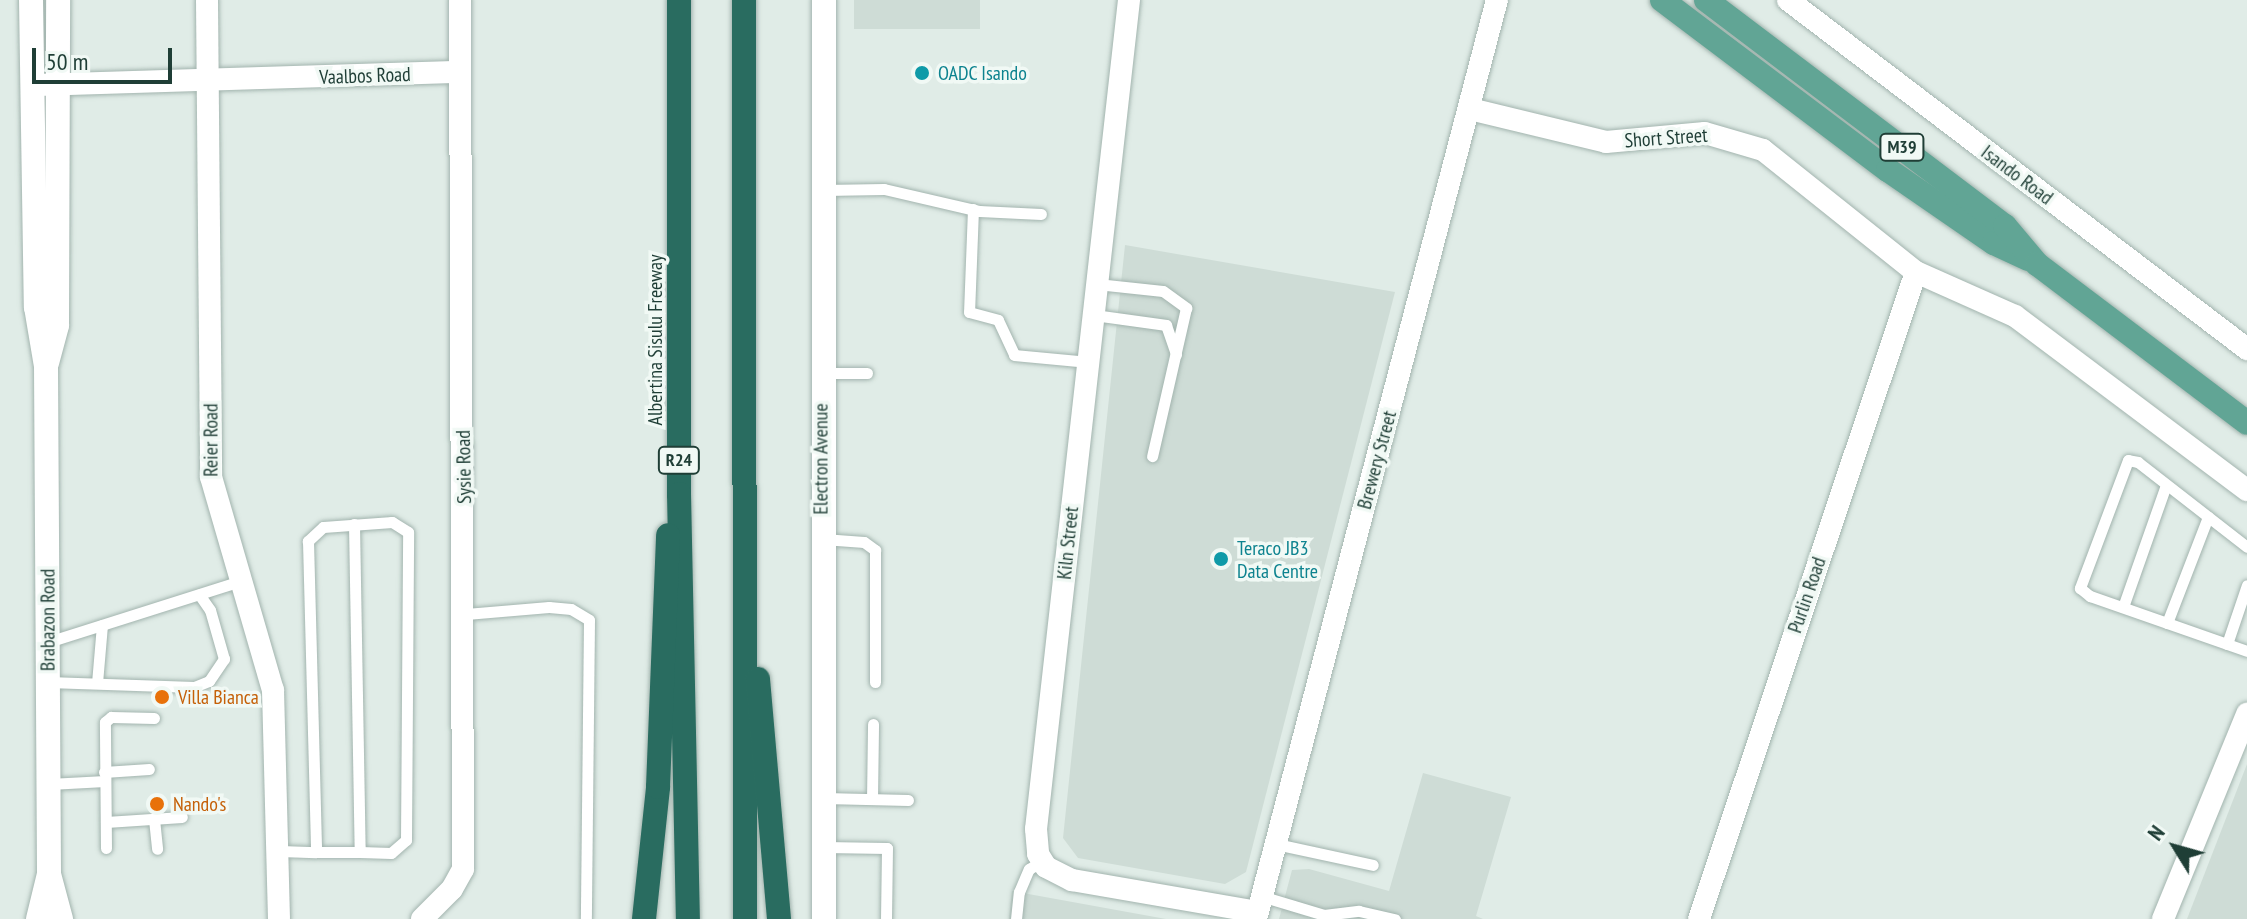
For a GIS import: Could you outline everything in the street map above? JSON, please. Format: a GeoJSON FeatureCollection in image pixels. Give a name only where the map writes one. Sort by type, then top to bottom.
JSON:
{"type":"FeatureCollection","features":[{"type":"Feature","properties":{"kind":"highway","name":"Albertina Sisulu Freeway"},"geometry":{"type":"LineString","coordinates":[[679,0],[679,494],[688,919]]}},
{"type":"Feature","properties":{"kind":"highway"},"geometry":{"type":"LineString","coordinates":[[744,0],[745,919]]}},
{"type":"Feature","properties":{"kind":"highway"},"geometry":{"type":"LineString","coordinates":[[644,919],[658,787],[666,543],[679,494]]}},
{"type":"Feature","properties":{"kind":"highway"},"geometry":{"type":"LineString","coordinates":[[746,594],[763,720],[779,919]]}},
{"type":"Feature","properties":{"kind":"main road","name":"Brabazon Road"},"geometry":{"type":"LineString","coordinates":[[31,0],[36,307],[46,366],[49,874],[38,919]]}},
{"type":"Feature","properties":{"kind":"main road","name":"Brabazon Road"},"geometry":{"type":"LineString","coordinates":[[46,366],[57,325],[58,0]]}},
{"type":"Feature","properties":{"kind":"main road","name":"Electron Avenue"},"geometry":{"type":"LineString","coordinates":[[824,0],[821,373],[824,919]]}},
{"type":"Feature","properties":{"kind":"main road","name":"M39"},"geometry":{"type":"LineString","coordinates":[[1662,0],[1888,170],[1994,243],[2037,264],[2247,423]]}},
{"type":"Feature","properties":{"kind":"main road","name":"M39"},"geometry":{"type":"LineString","coordinates":[[1706,0],[2005,226],[2037,264]]}},
{"type":"Feature","properties":{"kind":"main road","name":"Brabazon Road"},"geometry":{"type":"LineString","coordinates":[[49,874],[61,919]]}},
{"type":"Feature","properties":{"kind":"street","name":"Reier Road"},"geometry":{"type":"LineString","coordinates":[[207,0],[211,477],[273,690],[280,851],[279,919]]}},
{"type":"Feature","properties":{"kind":"street","name":"Sysie Road"},"geometry":{"type":"LineString","coordinates":[[422,919],[452,889],[463,869],[466,614],[460,0]]}},
{"type":"Feature","properties":{"kind":"street","name":"Kiln Street"},"geometry":{"type":"LineString","coordinates":[[1042,861],[1036,829],[1129,0]]}},
{"type":"Feature","properties":{"kind":"street","name":"Brewery Street"},"geometry":{"type":"LineString","coordinates":[[1258,909],[1497,0]]}},
{"type":"Feature","properties":{"kind":"street","name":"Isando Road"},"geometry":{"type":"LineString","coordinates":[[1788,0],[2247,349]]}},
{"type":"Feature","properties":{"kind":"street","name":"Vaalbos Road"},"geometry":{"type":"LineString","coordinates":[[31,85],[459,72]]}},
{"type":"Feature","properties":{"kind":"street","name":"Short Street"},"geometry":{"type":"LineString","coordinates":[[1470,109],[1606,142],[1685,132],[1730,136],[1763,150],[1916,272]]}},
{"type":"Feature","properties":{"kind":"street"},"geometry":{"type":"LineString","coordinates":[[1916,272],[2015,316],[2247,490]]}},
{"type":"Feature","properties":{"kind":"street","name":"Purlin Road"},"geometry":{"type":"LineString","coordinates":[[1699,919],[1916,272]]}},
{"type":"Feature","properties":{"kind":"street"},"geometry":{"type":"LineString","coordinates":[[2163,919],[2247,714]]}},
{"type":"Feature","properties":{"kind":"street"},"geometry":{"type":"LineString","coordinates":[[1042,861],[1053,873],[1072,880],[1258,909]]}},
{"type":"Feature","properties":{"kind":"lane"},"geometry":{"type":"LineString","coordinates":[[824,190],[884,189],[973,209],[1041,214]]}},
{"type":"Feature","properties":{"kind":"lane"},"geometry":{"type":"LineString","coordinates":[[973,209],[969,312],[998,320],[1014,355],[1089,362]]}},
{"type":"Feature","properties":{"kind":"lane"},"geometry":{"type":"LineString","coordinates":[[1097,284],[1163,291],[1181,301],[1186,319],[1152,456]]}},
{"type":"Feature","properties":{"kind":"lane"},"geometry":{"type":"LineString","coordinates":[[1094,315],[1166,325],[1177,359]]}},
{"type":"Feature","properties":{"kind":"lane"},"geometry":{"type":"LineString","coordinates":[[821,373],[867,373]]}},
{"type":"Feature","properties":{"kind":"lane"},"geometry":{"type":"LineString","coordinates":[[2247,547],[2133,459],[2123,464],[2080,588],[2123,607],[2247,651]]}},
{"type":"Feature","properties":{"kind":"lane"},"geometry":{"type":"LineString","coordinates":[[2123,607],[2166,485]]}},
{"type":"Feature","properties":{"kind":"lane"},"geometry":{"type":"LineString","coordinates":[[2167,623],[2208,517]]}},
{"type":"Feature","properties":{"kind":"lane"},"geometry":{"type":"LineString","coordinates":[[280,851],[316,852],[360,852],[391,853],[402,847],[408,827],[408,532],[392,522],[323,527],[308,541],[316,852]]}},
{"type":"Feature","properties":{"kind":"lane"},"geometry":{"type":"LineString","coordinates":[[354,524],[360,852]]}},
{"type":"Feature","properties":{"kind":"lane"},"geometry":{"type":"LineString","coordinates":[[822,539],[864,542],[875,550],[875,682]]}},
{"type":"Feature","properties":{"kind":"lane"},"geometry":{"type":"LineString","coordinates":[[48,642],[240,581]]}},
{"type":"Feature","properties":{"kind":"lane"},"geometry":{"type":"LineString","coordinates":[[2227,644],[2247,585]]}},
{"type":"Feature","properties":{"kind":"lane"},"geometry":{"type":"LineString","coordinates":[[48,682],[194,687],[216,674],[224,659],[223,646],[199,594]]}},
{"type":"Feature","properties":{"kind":"lane"},"geometry":{"type":"LineString","coordinates":[[466,614],[549,607],[571,609],[589,620],[586,919]]}},
{"type":"Feature","properties":{"kind":"lane"},"geometry":{"type":"LineString","coordinates":[[97,683],[102,625]]}},
{"type":"Feature","properties":{"kind":"lane"},"geometry":{"type":"LineString","coordinates":[[106,848],[104,776],[107,719],[154,718]]}},
{"type":"Feature","properties":{"kind":"lane"},"geometry":{"type":"LineString","coordinates":[[872,799],[873,724]]}},
{"type":"Feature","properties":{"kind":"lane"},"geometry":{"type":"LineString","coordinates":[[49,784],[149,769]]}},
{"type":"Feature","properties":{"kind":"lane"},"geometry":{"type":"LineString","coordinates":[[824,798],[908,800]]}},
{"type":"Feature","properties":{"kind":"lane"},"geometry":{"type":"LineString","coordinates":[[106,822],[182,817]]}},
{"type":"Feature","properties":{"kind":"lane"},"geometry":{"type":"LineString","coordinates":[[154,819],[157,849]]}},
{"type":"Feature","properties":{"kind":"lane"},"geometry":{"type":"LineString","coordinates":[[1276,844],[1373,865]]}},
{"type":"Feature","properties":{"kind":"lane"},"geometry":{"type":"LineString","coordinates":[[824,847],[886,847],[886,919]]}},
{"type":"Feature","properties":{"kind":"lane"},"geometry":{"type":"LineString","coordinates":[[1016,919],[1019,892],[1029,869],[1042,861]]}},
{"type":"Feature","properties":{"kind":"lane"},"geometry":{"type":"LineString","coordinates":[[1258,909],[1326,917],[1359,911],[1395,919]]}},
{"type":"Feature","properties":{"kind":"shaded area"},"geometry":{"type":"Polygon","coordinates":[[[854,0],[980,0],[980,29],[854,29],[854,0]]]}},
{"type":"Feature","properties":{"kind":"shaded area","name":"Teraco JB3 Data Centre"},"geometry":{"type":"Polygon","coordinates":[[[1125,245],[1395,292],[1246,872],[1225,884],[1078,858],[1063,838],[1125,245]]]}},
{"type":"Feature","properties":{"kind":"shaded area"},"geometry":{"type":"Polygon","coordinates":[[[2247,764],[2247,919],[2187,919],[2247,764]]]}},
{"type":"Feature","properties":{"kind":"shaded area"},"geometry":{"type":"Polygon","coordinates":[[[1423,773],[1511,797],[1476,916],[1483,919],[1279,919],[1292,870],[1309,869],[1389,891],[1423,773]]]}},
{"type":"Feature","properties":{"kind":"shaded area"},"geometry":{"type":"Polygon","coordinates":[[[1012,891],[1166,919],[1009,919],[1012,891]]]}},
{"type":"Feature","properties":{"kind":"place","name":"OADC Isando"},"geometry":{"type":"Point","coordinates":[922,73]}},
{"type":"Feature","properties":{"kind":"place","name":"Teraco JB3 Data Centre"},"geometry":{"type":"Point","coordinates":[1221,559]}},
{"type":"Feature","properties":{"kind":"place","name":"Villa Bianca"},"geometry":{"type":"Point","coordinates":[162,697]}},
{"type":"Feature","properties":{"kind":"place","name":"Nando's"},"geometry":{"type":"Point","coordinates":[157,804]}}]}
